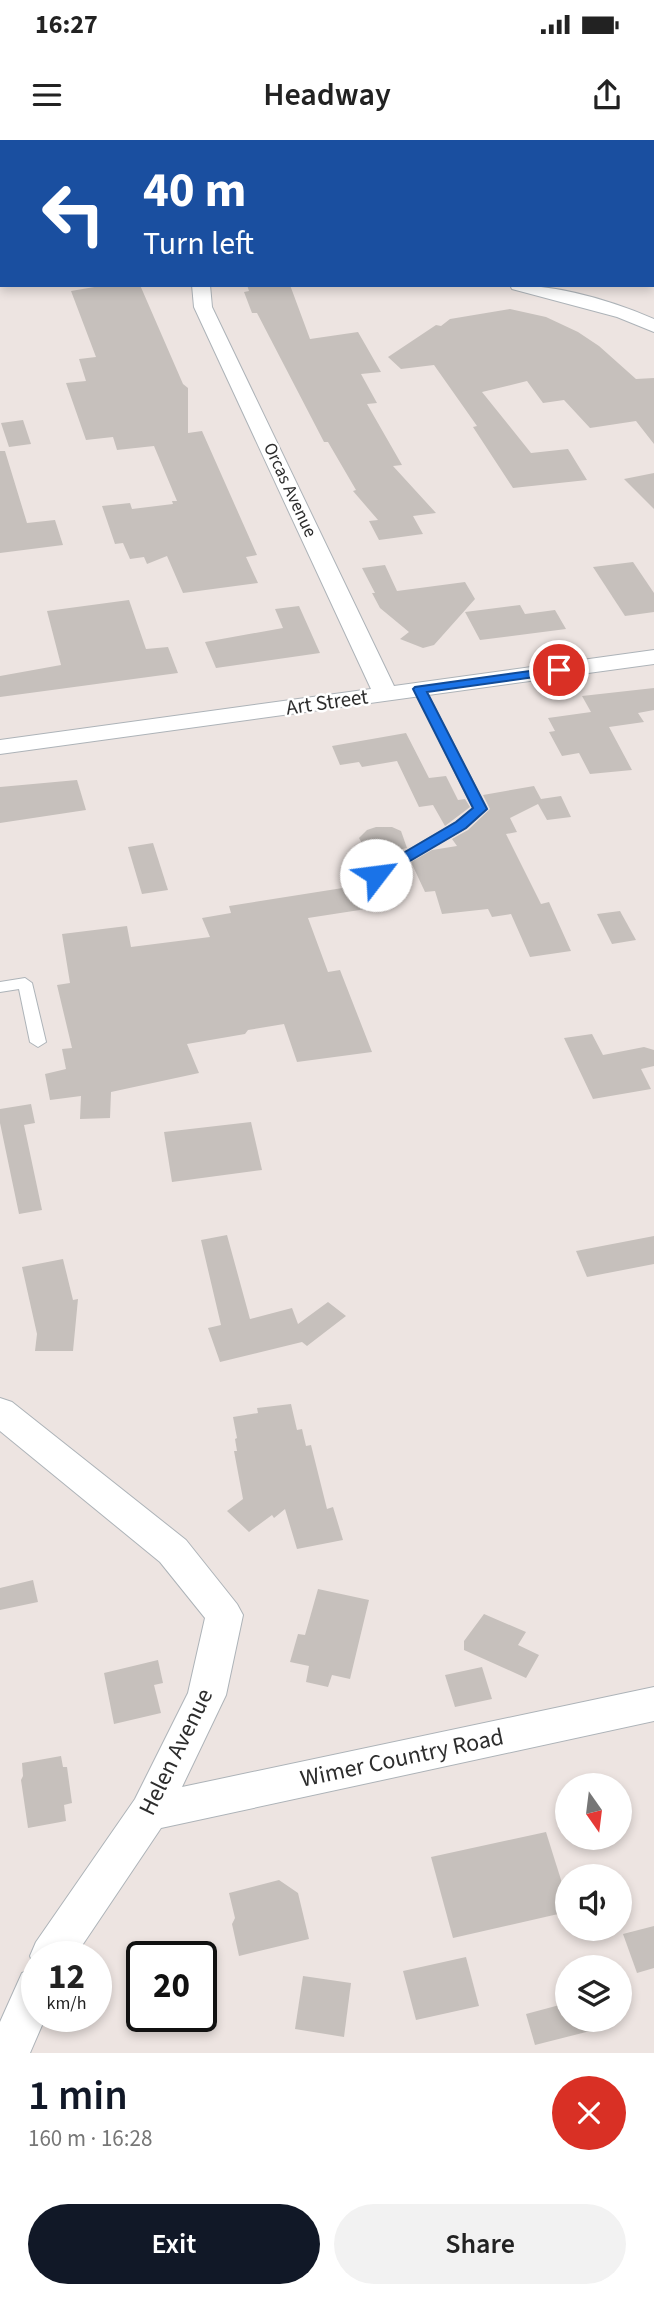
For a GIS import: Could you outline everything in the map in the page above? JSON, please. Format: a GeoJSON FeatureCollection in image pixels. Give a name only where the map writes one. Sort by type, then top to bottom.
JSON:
{"type":"FeatureCollection","features":[{"type":"Feature","properties":{"kind":"street","name":"Orcas Avenue"},"geometry":{"type":"LineString","coordinates":[[201,287],[203,307],[386,694]]}},
{"type":"Feature","properties":{"kind":"street"},"geometry":{"type":"LineString","coordinates":[[526,287],[624,313],[654,326]]}},
{"type":"Feature","properties":{"kind":"street","name":"Art Street"},"geometry":{"type":"LineString","coordinates":[[0,747],[654,657]]}},
{"type":"Feature","properties":{"kind":"street","name":"Helen Avenue"},"geometry":{"type":"LineString","coordinates":[[0,1412],[173,1551],[225,1615],[207,1695],[149,1812],[61,1941]]}},
{"type":"Feature","properties":{"kind":"street","name":"Wimer Country Road"},"geometry":{"type":"LineString","coordinates":[[149,1812],[654,1703]]}},
{"type":"Feature","properties":{"kind":"street"},"geometry":{"type":"LineString","coordinates":[[8,2053],[21,2024]]}},
{"type":"Feature","properties":{"kind":"lane"},"geometry":{"type":"LineString","coordinates":[[376,875],[461,825],[480,809],[419,689]]}},
{"type":"Feature","properties":{"kind":"lane"},"geometry":{"type":"LineString","coordinates":[[0,987],[25,983],[38,1042]]}},
{"type":"Feature","properties":{"kind":"building"},"geometry":{"type":"Polygon","coordinates":[[[94,287],[141,287],[183,384],[188,388],[188,433],[202,431],[257,555],[246,557],[258,583],[183,593],[167,556],[147,564],[144,557],[130,559],[123,543],[115,544],[102,506],[130,503],[132,509],[173,504],[172,501],[177,501],[154,446],[117,450],[113,437],[86,440],[66,383],[86,381],[79,359],[96,357],[71,291],[94,287]]]}},
{"type":"Feature","properties":{"kind":"building"},"geometry":{"type":"Polygon","coordinates":[[[248,287],[291,287],[310,339],[358,332],[381,372],[361,374],[377,403],[367,404],[402,465],[393,466],[436,513],[413,516],[423,534],[379,540],[369,521],[378,520],[353,491],[356,490],[328,442],[324,442],[257,313],[252,313],[244,292],[249,291],[248,287]]]}},
{"type":"Feature","properties":{"kind":"building"},"geometry":{"type":"Polygon","coordinates":[[[510,309],[546,317],[578,332],[599,346],[636,379],[654,378],[654,444],[636,421],[590,428],[564,400],[543,403],[527,381],[482,392],[531,453],[568,449],[587,480],[513,488],[473,427],[477,426],[434,365],[401,369],[388,357],[436,325],[441,326],[450,319],[510,309]]]}},
{"type":"Feature","properties":{"kind":"building"},"geometry":{"type":"Polygon","coordinates":[[[23,420],[31,444],[9,447],[1,423],[23,420]]]}},
{"type":"Feature","properties":{"kind":"building"},"geometry":{"type":"Polygon","coordinates":[[[0,451],[5,451],[27,523],[55,520],[63,545],[0,553],[0,451]]]}},
{"type":"Feature","properties":{"kind":"building"},"geometry":{"type":"Polygon","coordinates":[[[654,473],[654,509],[624,479],[654,473]]]}},
{"type":"Feature","properties":{"kind":"building"},"geometry":{"type":"Polygon","coordinates":[[[633,562],[654,593],[654,612],[625,616],[593,567],[633,562]]]}},
{"type":"Feature","properties":{"kind":"building"},"geometry":{"type":"Polygon","coordinates":[[[385,565],[397,591],[465,582],[475,599],[434,645],[423,648],[400,639],[409,632],[380,608],[372,593],[375,593],[362,568],[385,565]]]}},
{"type":"Feature","properties":{"kind":"building"},"geometry":{"type":"Polygon","coordinates":[[[129,600],[146,649],[168,647],[178,673],[0,697],[0,676],[61,665],[47,611],[129,600]]]}},
{"type":"Feature","properties":{"kind":"building"},"geometry":{"type":"Polygon","coordinates":[[[520,605],[525,614],[555,610],[566,629],[480,640],[465,612],[520,605]]]}},
{"type":"Feature","properties":{"kind":"building"},"geometry":{"type":"Polygon","coordinates":[[[299,606],[320,653],[216,668],[205,642],[283,628],[275,609],[299,606]]]}},
{"type":"Feature","properties":{"kind":"building"},"geometry":{"type":"Polygon","coordinates":[[[654,688],[654,710],[638,713],[644,722],[609,727],[632,770],[590,774],[579,753],[562,756],[549,732],[555,731],[548,718],[591,712],[582,696],[654,688]]]}},
{"type":"Feature","properties":{"kind":"building"},"geometry":{"type":"Polygon","coordinates":[[[406,733],[429,778],[446,776],[458,800],[465,799],[470,807],[445,826],[433,805],[419,807],[397,761],[362,767],[359,762],[340,765],[332,746],[406,733]]]}},
{"type":"Feature","properties":{"kind":"building"},"geometry":{"type":"Polygon","coordinates":[[[77,780],[86,810],[0,823],[0,787],[77,780]]]}},
{"type":"Feature","properties":{"kind":"building"},"geometry":{"type":"Polygon","coordinates":[[[534,786],[541,799],[561,796],[571,817],[547,820],[538,804],[510,818],[517,832],[506,834],[541,904],[549,902],[571,951],[530,957],[511,914],[492,917],[488,909],[442,914],[435,891],[425,892],[411,862],[432,850],[457,846],[452,839],[468,830],[490,809],[483,795],[534,786]]]}},
{"type":"Feature","properties":{"kind":"building"},"geometry":{"type":"Polygon","coordinates":[[[392,827],[401,831],[407,848],[374,855],[364,847],[359,838],[367,830],[392,827]]]}},
{"type":"Feature","properties":{"kind":"building"},"geometry":{"type":"Polygon","coordinates":[[[153,843],[168,890],[142,894],[128,847],[153,843]]]}},
{"type":"Feature","properties":{"kind":"building"},"geometry":{"type":"Polygon","coordinates":[[[368,884],[379,907],[308,918],[328,972],[340,970],[372,1052],[297,1062],[284,1024],[187,1044],[199,1073],[111,1092],[110,1118],[80,1119],[81,1096],[50,1100],[45,1074],[66,1069],[62,1049],[72,1048],[57,985],[70,983],[62,934],[127,926],[131,947],[210,937],[202,918],[231,913],[229,906],[368,884]]]}},
{"type":"Feature","properties":{"kind":"building"},"geometry":{"type":"Polygon","coordinates":[[[620,911],[636,940],[612,944],[597,914],[620,911]]]}},
{"type":"Feature","properties":{"kind":"building"},"geometry":{"type":"Polygon","coordinates":[[[592,1034],[603,1055],[644,1047],[654,1050],[654,1066],[641,1069],[651,1089],[593,1099],[564,1038],[592,1034]]]}},
{"type":"Feature","properties":{"kind":"building"},"geometry":{"type":"Polygon","coordinates":[[[31,1104],[35,1123],[24,1125],[42,1210],[19,1214],[0,1123],[0,1109],[31,1104]]]}},
{"type":"Feature","properties":{"kind":"building"},"geometry":{"type":"Polygon","coordinates":[[[251,1122],[262,1170],[172,1182],[164,1132],[251,1122]]]}},
{"type":"Feature","properties":{"kind":"building"},"geometry":{"type":"Polygon","coordinates":[[[227,1235],[250,1319],[292,1308],[298,1324],[328,1302],[346,1316],[307,1346],[302,1342],[220,1362],[208,1328],[221,1325],[201,1240],[227,1235]]]}},
{"type":"Feature","properties":{"kind":"building"},"geometry":{"type":"Polygon","coordinates":[[[654,1236],[654,1264],[587,1277],[576,1251],[654,1236]]]}},
{"type":"Feature","properties":{"kind":"building"},"geometry":{"type":"Polygon","coordinates":[[[63,1259],[73,1300],[78,1299],[73,1351],[35,1351],[37,1334],[22,1267],[63,1259]]]}},
{"type":"Feature","properties":{"kind":"building"},"geometry":{"type":"Polygon","coordinates":[[[291,1404],[297,1430],[302,1429],[306,1446],[311,1445],[327,1509],[333,1507],[343,1540],[297,1549],[285,1509],[249,1532],[227,1511],[243,1499],[234,1451],[237,1451],[237,1438],[233,1417],[258,1413],[257,1408],[291,1404]]]}},
{"type":"Feature","properties":{"kind":"building"},"geometry":{"type":"Polygon","coordinates":[[[33,1580],[38,1602],[0,1610],[0,1588],[33,1580]]]}},
{"type":"Feature","properties":{"kind":"building"},"geometry":{"type":"Polygon","coordinates":[[[318,1589],[369,1600],[350,1679],[332,1675],[328,1687],[306,1682],[309,1666],[290,1662],[298,1634],[305,1635],[318,1589]]]}},
{"type":"Feature","properties":{"kind":"building"},"geometry":{"type":"Polygon","coordinates":[[[484,1614],[526,1632],[518,1645],[539,1655],[526,1678],[464,1650],[464,1641],[484,1614]]]}},
{"type":"Feature","properties":{"kind":"building"},"geometry":{"type":"Polygon","coordinates":[[[158,1660],[163,1683],[154,1685],[161,1713],[114,1724],[104,1673],[158,1660]]]}},
{"type":"Feature","properties":{"kind":"building"},"geometry":{"type":"Polygon","coordinates":[[[482,1667],[492,1699],[455,1707],[445,1675],[482,1667]]]}},
{"type":"Feature","properties":{"kind":"building"},"geometry":{"type":"Polygon","coordinates":[[[61,1756],[63,1767],[67,1767],[72,1803],[64,1805],[66,1821],[28,1828],[21,1780],[22,1763],[61,1756]]]}},
{"type":"Feature","properties":{"kind":"building"},"geometry":{"type":"Polygon","coordinates":[[[546,1832],[556,1864],[555,1915],[453,1938],[431,1857],[546,1832]]]}},
{"type":"Feature","properties":{"kind":"building"},"geometry":{"type":"Polygon","coordinates":[[[279,1880],[298,1893],[309,1939],[239,1956],[229,1893],[279,1880]]]}},
{"type":"Feature","properties":{"kind":"building"},"geometry":{"type":"Polygon","coordinates":[[[654,1926],[654,1968],[637,1973],[626,1941],[632,1941],[632,1932],[654,1926]]]}},
{"type":"Feature","properties":{"kind":"building"},"geometry":{"type":"Polygon","coordinates":[[[466,1957],[479,2006],[416,2020],[403,1971],[466,1957]]]}},
{"type":"Feature","properties":{"kind":"building"},"geometry":{"type":"Polygon","coordinates":[[[303,1976],[351,1983],[344,2037],[295,2029],[303,1976]]]}},
{"type":"Feature","properties":{"kind":"building"},"geometry":{"type":"Polygon","coordinates":[[[555,2006],[555,2032],[586,2032],[535,2045],[526,2014],[555,2006]]]}},
{"type":"Feature","properties":{"kind":"route"},"geometry":{"type":"LineString","coordinates":[[376,875],[461,825],[480,809],[419,689],[559,670]]}}]}
